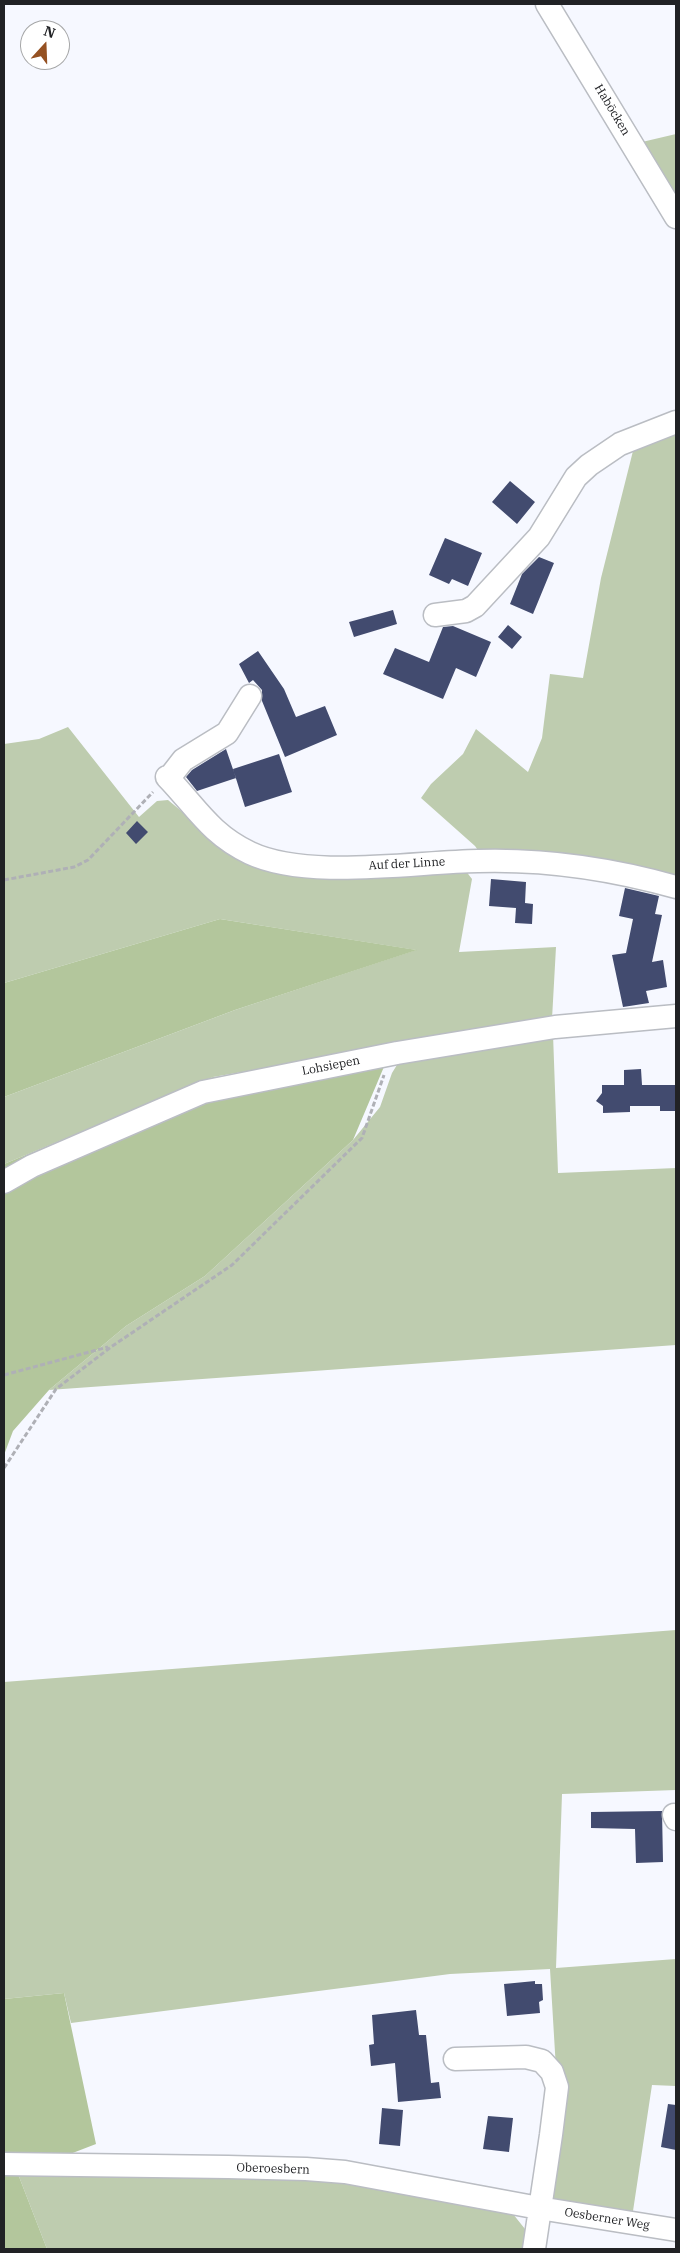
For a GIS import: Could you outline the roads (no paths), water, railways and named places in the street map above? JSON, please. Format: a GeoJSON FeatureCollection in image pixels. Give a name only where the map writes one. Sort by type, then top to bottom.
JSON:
{"type":"FeatureCollection","features":[{"type":"Feature","properties":{"kind":"street","name":"Haböcken"},"geometry":{"type":"LineString","coordinates":[[547,4],[676,217]]}},
{"type":"Feature","properties":{"kind":"street"},"geometry":{"type":"LineString","coordinates":[[435,615],[466,611],[475,606],[538,537],[576,477],[589,465],[620,444],[676,422]]}},
{"type":"Feature","properties":{"kind":"street","name":"Auf der Linne"},"geometry":{"type":"LineString","coordinates":[[250,696],[227,733],[183,760],[168,778],[203,820],[225,838],[250,853],[270,861],[295,866],[348,867],[480,860],[531,862],[629,873],[676,887]]}},
{"type":"Feature","properties":{"kind":"street","name":"Lohsiepen"},"geometry":{"type":"LineString","coordinates":[[4,1182],[32,1166],[203,1092],[397,1053],[555,1027],[676,1016]]}},
{"type":"Feature","properties":{"kind":"street"},"geometry":{"type":"LineString","coordinates":[[455,2059],[526,2057],[542,2061],[552,2072],[557,2087],[552,2135],[534,2249]]}},
{"type":"Feature","properties":{"kind":"street","name":"Oberoesbern"},"geometry":{"type":"LineString","coordinates":[[4,2164],[316,2170],[386,2178],[539,2208]]}},
{"type":"Feature","properties":{"kind":"street","name":"Oesberner Weg"},"geometry":{"type":"LineString","coordinates":[[539,2208],[676,2230]]}}]}
